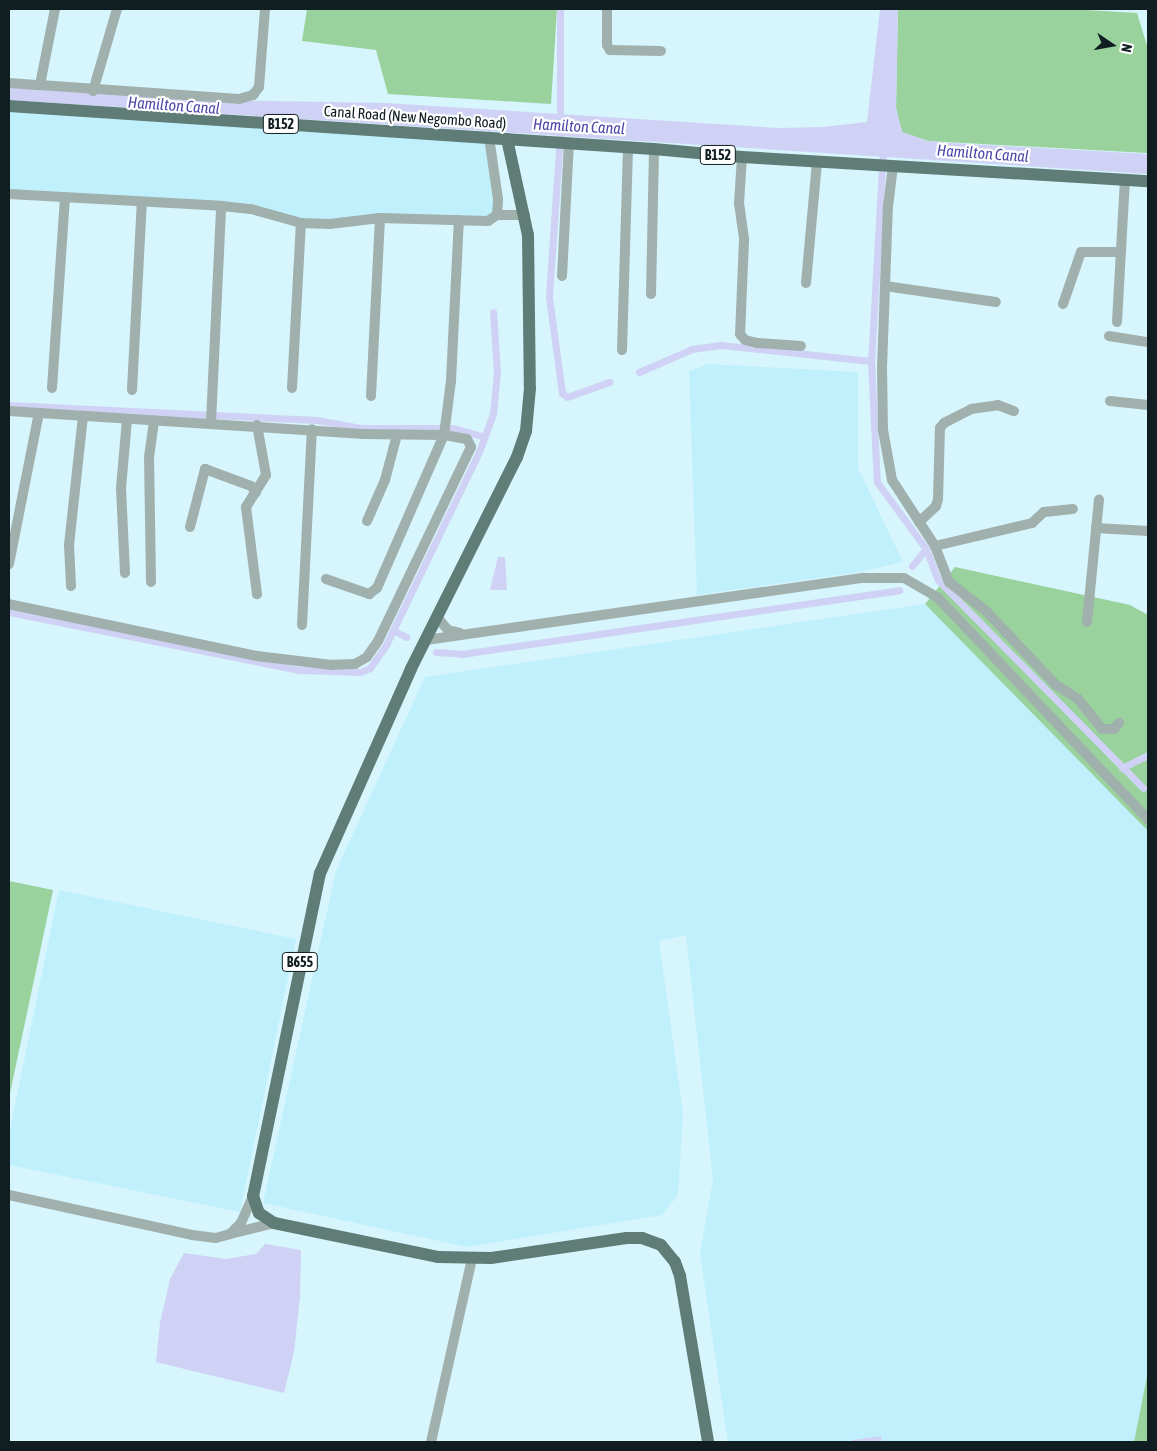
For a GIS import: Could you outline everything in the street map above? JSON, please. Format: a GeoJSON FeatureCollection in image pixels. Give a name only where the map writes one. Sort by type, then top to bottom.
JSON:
{"type":"FeatureCollection","features":[{"type":"Feature","properties":{"kind":"main road","name":"Canal Road (New Negombo Road)"},"geometry":{"type":"LineString","coordinates":[[9,106],[490,137],[817,162],[1148,181]]}},
{"type":"Feature","properties":{"kind":"main road","name":"B655"},"geometry":{"type":"LineString","coordinates":[[253,1196],[320,873],[426,640],[517,457],[526,431],[530,388],[525,215],[507,139]]}},
{"type":"Feature","properties":{"kind":"main road"},"geometry":{"type":"LineString","coordinates":[[253,1196],[259,1213],[274,1223],[411,1252],[472,1258],[627,1238],[642,1238],[661,1245],[675,1262],[680,1276],[708,1442]]}},
{"type":"Feature","properties":{"kind":"street"},"geometry":{"type":"LineString","coordinates":[[40,85],[55,9]]}},
{"type":"Feature","properties":{"kind":"street"},"geometry":{"type":"LineString","coordinates":[[93,91],[116,9]]}},
{"type":"Feature","properties":{"kind":"street"},"geometry":{"type":"LineString","coordinates":[[9,83],[93,91],[239,99],[253,95],[259,86],[265,9]]}},
{"type":"Feature","properties":{"kind":"street"},"geometry":{"type":"LineString","coordinates":[[607,9],[607,45],[610,50],[661,51]]}},
{"type":"Feature","properties":{"kind":"street"},"geometry":{"type":"LineString","coordinates":[[490,137],[498,199],[497,216]]}},
{"type":"Feature","properties":{"kind":"street"},"geometry":{"type":"LineString","coordinates":[[562,276],[568,143]]}},
{"type":"Feature","properties":{"kind":"street"},"geometry":{"type":"LineString","coordinates":[[622,350],[628,147]]}},
{"type":"Feature","properties":{"kind":"street"},"geometry":{"type":"LineString","coordinates":[[651,294],[654,149]]}},
{"type":"Feature","properties":{"kind":"street"},"geometry":{"type":"LineString","coordinates":[[742,157],[739,203],[744,240],[740,334],[745,340],[757,343],[801,346]]}},
{"type":"Feature","properties":{"kind":"street"},"geometry":{"type":"LineString","coordinates":[[806,283],[817,162]]}},
{"type":"Feature","properties":{"kind":"street"},"geometry":{"type":"LineString","coordinates":[[891,166],[882,368],[886,462],[899,494],[935,546],[949,582],[986,612],[1056,685],[1078,698],[1102,729],[1114,729],[1119,723]]}},
{"type":"Feature","properties":{"kind":"street"},"geometry":{"type":"LineString","coordinates":[[1117,322],[1126,180]]}},
{"type":"Feature","properties":{"kind":"street"},"geometry":{"type":"LineString","coordinates":[[9,194],[222,206],[251,209],[301,223],[330,224],[380,218],[488,221],[497,216],[525,215]]}},
{"type":"Feature","properties":{"kind":"street"},"geometry":{"type":"LineString","coordinates":[[52,388],[65,197]]}},
{"type":"Feature","properties":{"kind":"street"},"geometry":{"type":"LineString","coordinates":[[132,390],[142,202]]}},
{"type":"Feature","properties":{"kind":"street"},"geometry":{"type":"LineString","coordinates":[[211,417],[222,206]]}},
{"type":"Feature","properties":{"kind":"street"},"geometry":{"type":"LineString","coordinates":[[371,396],[380,218]]}},
{"type":"Feature","properties":{"kind":"street"},"geometry":{"type":"LineString","coordinates":[[326,579],[369,594],[377,588],[446,430],[459,220]]}},
{"type":"Feature","properties":{"kind":"street"},"geometry":{"type":"LineString","coordinates":[[292,388],[301,223]]}},
{"type":"Feature","properties":{"kind":"street"},"geometry":{"type":"LineString","coordinates":[[1063,304],[1080,252],[1120,252]]}},
{"type":"Feature","properties":{"kind":"street"},"geometry":{"type":"LineString","coordinates":[[885,286],[996,302]]}},
{"type":"Feature","properties":{"kind":"street"},"geometry":{"type":"LineString","coordinates":[[1109,336],[1148,342]]}},
{"type":"Feature","properties":{"kind":"street"},"geometry":{"type":"LineString","coordinates":[[1110,401],[1148,405]]}},
{"type":"Feature","properties":{"kind":"street"},"geometry":{"type":"LineString","coordinates":[[920,522],[936,506],[938,499],[940,428],[944,423],[971,409],[998,406],[1014,411]]}},
{"type":"Feature","properties":{"kind":"street"},"geometry":{"type":"LineString","coordinates":[[9,411],[154,420],[211,417],[256,424],[397,435],[446,430],[467,439],[471,446],[378,641],[367,657],[355,664],[332,666],[258,656],[9,604]]}},
{"type":"Feature","properties":{"kind":"street"},"geometry":{"type":"LineString","coordinates":[[9,564],[39,413]]}},
{"type":"Feature","properties":{"kind":"street"},"geometry":{"type":"LineString","coordinates":[[71,586],[69,545],[83,417]]}},
{"type":"Feature","properties":{"kind":"street"},"geometry":{"type":"LineString","coordinates":[[125,574],[121,488],[127,419]]}},
{"type":"Feature","properties":{"kind":"street"},"geometry":{"type":"LineString","coordinates":[[151,582],[148,466],[154,420]]}},
{"type":"Feature","properties":{"kind":"street"},"geometry":{"type":"LineString","coordinates":[[256,424],[266,475],[246,507],[257,594]]}},
{"type":"Feature","properties":{"kind":"street"},"geometry":{"type":"LineString","coordinates":[[302,625],[312,429]]}},
{"type":"Feature","properties":{"kind":"street"},"geometry":{"type":"LineString","coordinates":[[367,521],[385,480],[397,435]]}},
{"type":"Feature","properties":{"kind":"street"},"geometry":{"type":"LineString","coordinates":[[190,527],[205,469],[251,486],[256,492]]}},
{"type":"Feature","properties":{"kind":"street"},"geometry":{"type":"LineString","coordinates":[[1087,622],[1099,500]]}},
{"type":"Feature","properties":{"kind":"street"},"geometry":{"type":"LineString","coordinates":[[935,546],[1032,523],[1044,512],[1073,509]]}},
{"type":"Feature","properties":{"kind":"street"},"geometry":{"type":"LineString","coordinates":[[1096,528],[1148,531]]}},
{"type":"Feature","properties":{"kind":"street"},"geometry":{"type":"LineString","coordinates":[[426,640],[863,578],[904,578],[938,598],[1148,819]]}},
{"type":"Feature","properties":{"kind":"street"},"geometry":{"type":"LineString","coordinates":[[437,617],[448,630],[463,634]]}},
{"type":"Feature","properties":{"kind":"street"},"geometry":{"type":"LineString","coordinates":[[9,1195],[192,1235],[216,1238],[274,1223]]}},
{"type":"Feature","properties":{"kind":"street"},"geometry":{"type":"LineString","coordinates":[[230,1234],[241,1223],[253,1196]]}},
{"type":"Feature","properties":{"kind":"street"},"geometry":{"type":"LineString","coordinates":[[432,1442],[472,1258]]}},
{"type":"Feature","properties":{"kind":"shaded area"},"geometry":{"type":"Polygon","coordinates":[[[9,108],[488,139],[497,208],[492,219],[315,223],[252,208],[9,192],[9,108]]]}},
{"type":"Feature","properties":{"kind":"shaded area"},"geometry":{"type":"Polygon","coordinates":[[[708,364],[858,372],[858,468],[903,562],[860,572],[697,595],[689,371],[708,364]]]}},
{"type":"Feature","properties":{"kind":"shaded area"},"geometry":{"type":"Polygon","coordinates":[[[925,604],[1148,831],[1148,1371],[1134,1442],[728,1442],[700,1254],[713,1179],[686,935],[659,941],[683,1113],[678,1195],[662,1215],[467,1247],[263,1203],[336,871],[425,677],[925,604]]]}},
{"type":"Feature","properties":{"kind":"shaded area"},"geometry":{"type":"Polygon","coordinates":[[[59,890],[296,939],[240,1212],[9,1165],[9,1135],[59,890]]]}},
{"type":"Feature","properties":{"kind":"green space"},"geometry":{"type":"Polygon","coordinates":[[[307,9],[557,9],[551,104],[388,94],[376,50],[302,41],[307,9]]]}},
{"type":"Feature","properties":{"kind":"green space"},"geometry":{"type":"Polygon","coordinates":[[[898,9],[1069,9],[1137,13],[1148,49],[1147,153],[928,141],[902,132],[896,108],[898,9]]]}},
{"type":"Feature","properties":{"kind":"green space"},"geometry":{"type":"Polygon","coordinates":[[[955,567],[1130,605],[1148,615],[1148,831],[925,604],[955,567]]]}},
{"type":"Feature","properties":{"kind":"green space"},"geometry":{"type":"Polygon","coordinates":[[[9,881],[53,890],[9,1098],[9,881]]]}},
{"type":"Feature","properties":{"kind":"green space"},"geometry":{"type":"Polygon","coordinates":[[[1148,1371],[1148,1442],[1134,1442],[1148,1371]]]}},
{"type":"Feature","properties":{"kind":"water","name":"Hamilton Canal"},"geometry":{"type":"Polygon","coordinates":[[[880,9],[898,9],[896,108],[902,132],[928,141],[1148,154],[1148,174],[9,100],[9,86],[206,100],[387,103],[779,128],[823,127],[867,122],[880,9]]]}},
{"type":"Feature","properties":{"kind":"water"},"geometry":{"type":"Polygon","coordinates":[[[498,557],[505,557],[507,590],[490,590],[498,557]]]}},
{"type":"Feature","properties":{"kind":"water"},"geometry":{"type":"Polygon","coordinates":[[[265,1244],[301,1250],[300,1297],[294,1352],[284,1393],[156,1362],[160,1323],[170,1279],[184,1253],[226,1259],[256,1254],[265,1244]]]}},
{"type":"Feature","properties":{"kind":"water"},"geometry":{"type":"Polygon","coordinates":[[[881,1436],[882,1442],[852,1442],[852,1440],[881,1436]]]}},
{"type":"Feature","properties":{"kind":"waterway","name":"Hamilton Canal"},"geometry":{"type":"LineString","coordinates":[[560,9],[560,135],[549,297],[562,393],[567,397],[609,382]]}},
{"type":"Feature","properties":{"kind":"waterway"},"geometry":{"type":"LineString","coordinates":[[883,149],[871,361],[877,482],[926,549],[938,580],[1143,788]]}},
{"type":"Feature","properties":{"kind":"waterway"},"geometry":{"type":"LineString","coordinates":[[9,612],[300,670],[360,672],[370,668],[386,645],[479,452],[493,414],[497,372],[493,312]]}},
{"type":"Feature","properties":{"kind":"waterway"},"geometry":{"type":"LineString","coordinates":[[639,372],[692,349],[721,345],[871,361]]}},
{"type":"Feature","properties":{"kind":"waterway"},"geometry":{"type":"LineString","coordinates":[[9,405],[317,420],[360,428],[452,428],[485,437]]}},
{"type":"Feature","properties":{"kind":"waterway"},"geometry":{"type":"LineString","coordinates":[[912,566],[926,549]]}},
{"type":"Feature","properties":{"kind":"waterway"},"geometry":{"type":"LineString","coordinates":[[436,652],[462,654],[899,590]]}},
{"type":"Feature","properties":{"kind":"waterway"},"geometry":{"type":"LineString","coordinates":[[393,630],[406,637]]}},
{"type":"Feature","properties":{"kind":"waterway"},"geometry":{"type":"LineString","coordinates":[[1122,768],[1148,755]]}}]}
